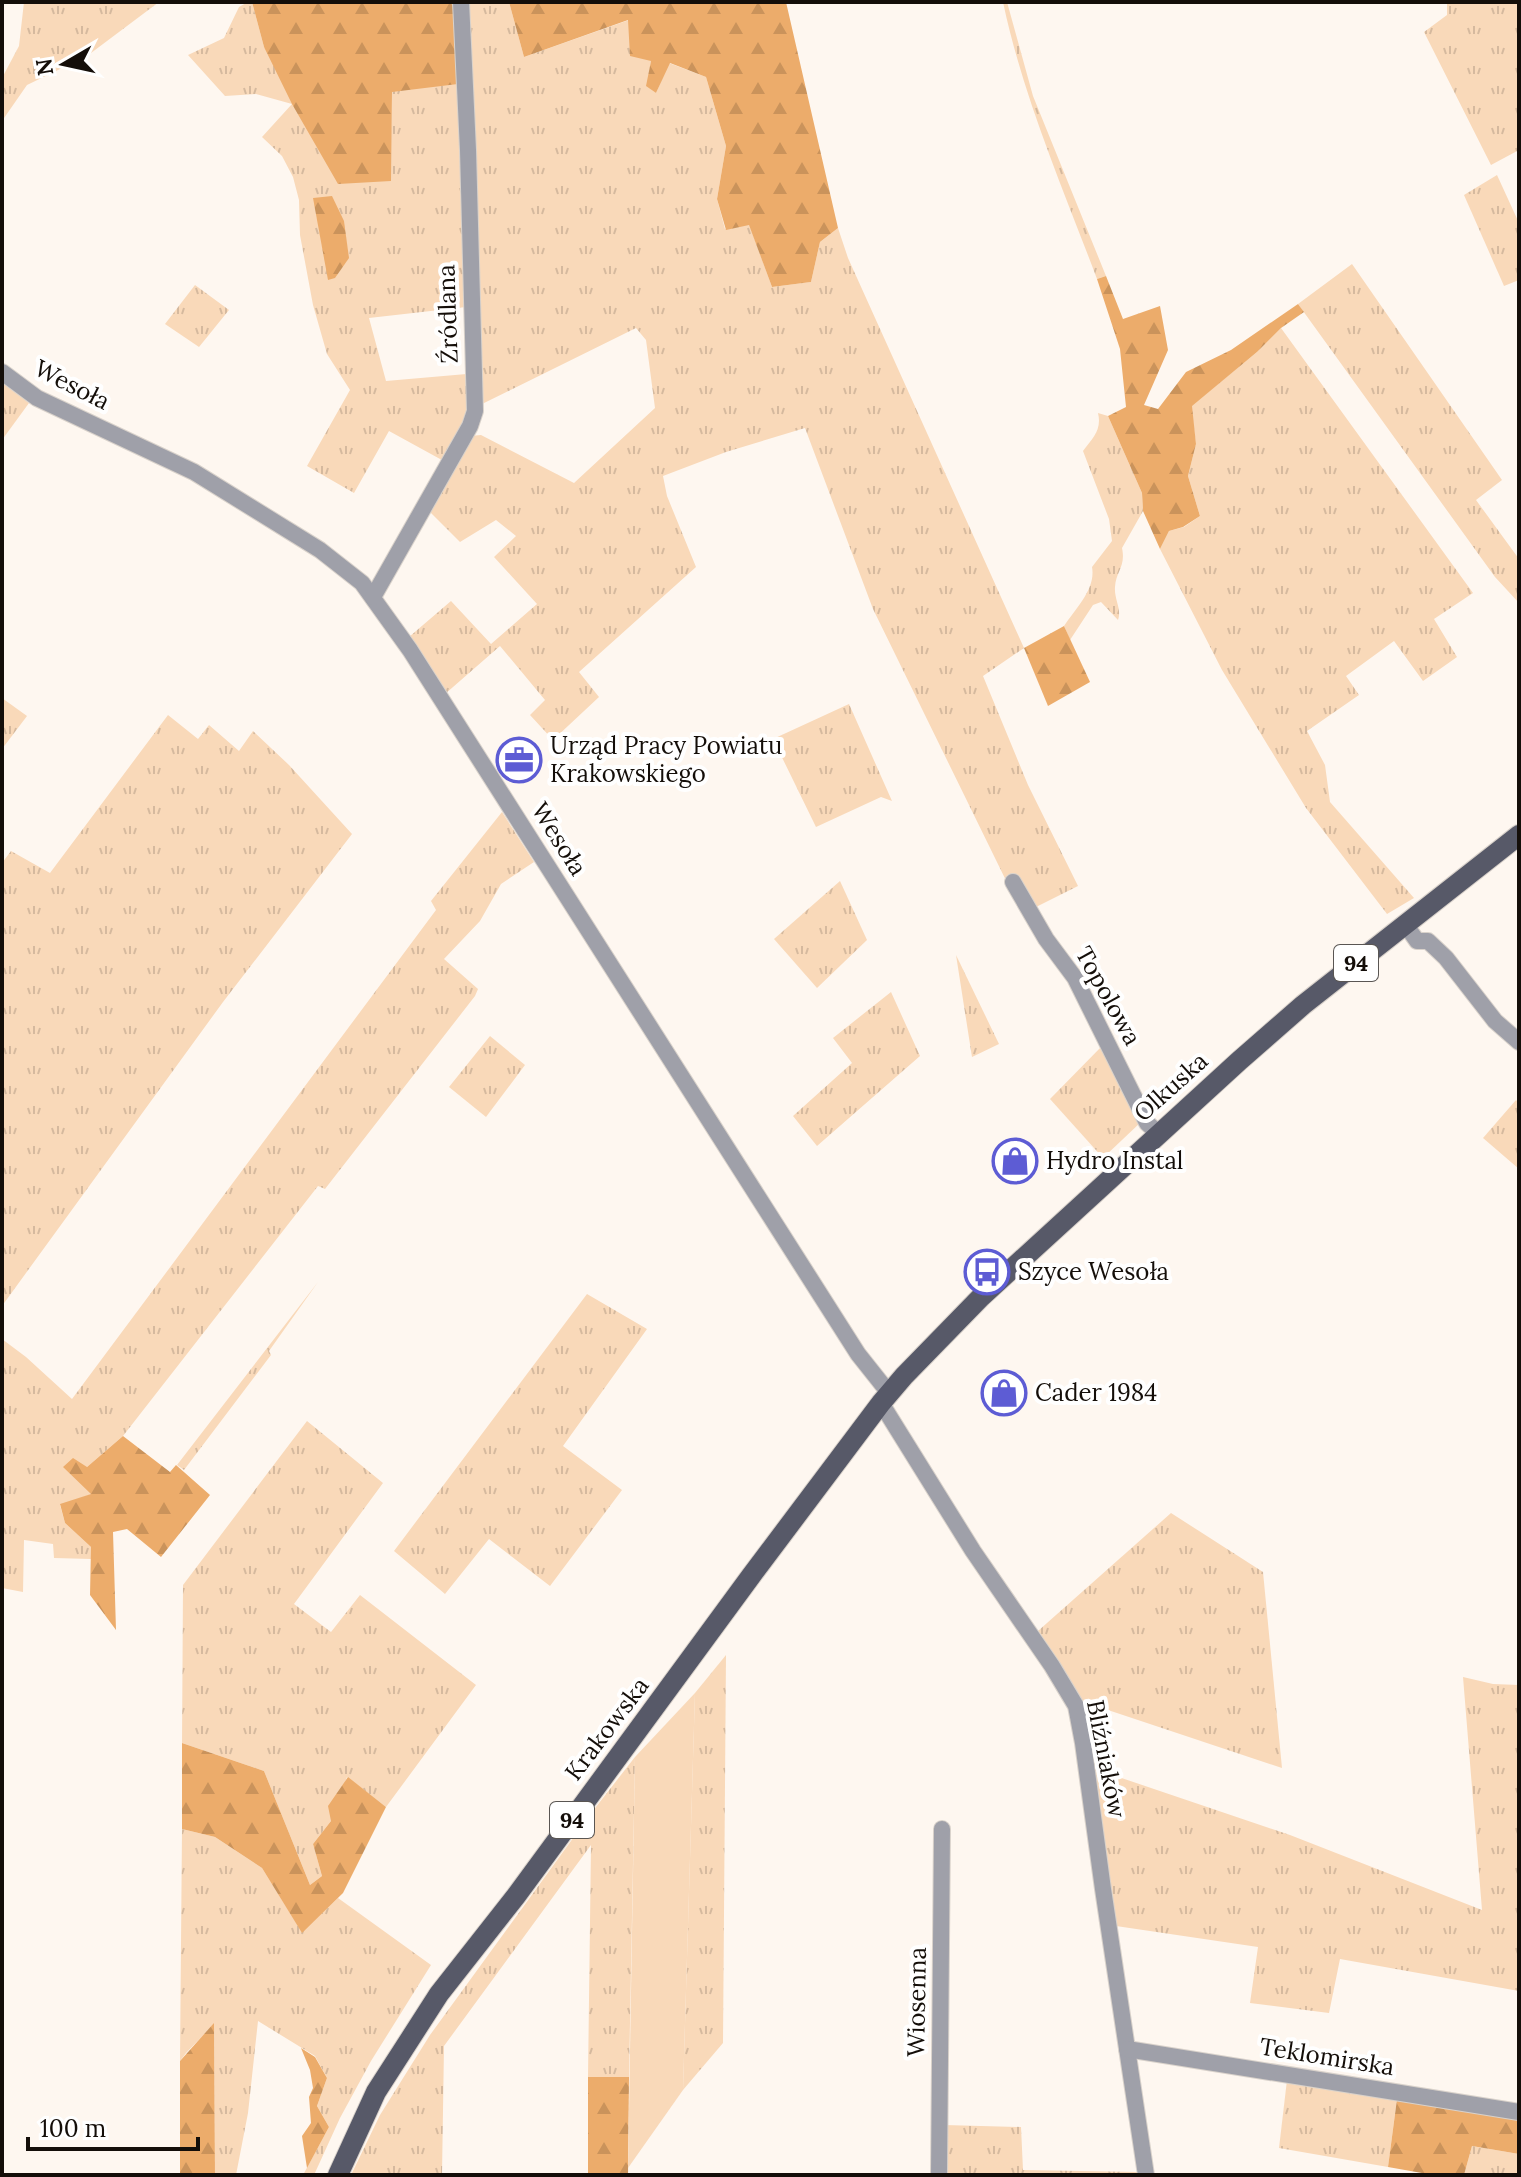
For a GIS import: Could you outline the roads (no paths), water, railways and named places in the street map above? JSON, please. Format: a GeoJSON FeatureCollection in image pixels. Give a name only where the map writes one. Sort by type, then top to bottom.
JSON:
{"type":"FeatureCollection","features":[{"type":"Feature","properties":{"kind":"main road","name":"Olkuska"},"geometry":{"type":"LineString","coordinates":[[885,1398],[981,1297],[1293,1014],[1519,835]]}},
{"type":"Feature","properties":{"kind":"main road","name":"Krakowska"},"geometry":{"type":"LineString","coordinates":[[338,2175],[376,2092],[439,1994],[516,1896],[885,1398]]}},
{"type":"Feature","properties":{"kind":"street","name":"Źródlana"},"geometry":{"type":"LineString","coordinates":[[373,597],[470,426],[475,411],[461,2]]}},
{"type":"Feature","properties":{"kind":"street","name":"Wesoła"},"geometry":{"type":"LineString","coordinates":[[2,372],[37,398],[196,473],[320,550],[348,570],[373,597],[410,650],[885,1398]]}},
{"type":"Feature","properties":{"kind":"street","name":"Topolowa"},"geometry":{"type":"LineString","coordinates":[[1013,882],[1046,939],[1075,978],[1147,1123],[1159,1134]]}},
{"type":"Feature","properties":{"kind":"street"},"geometry":{"type":"LineString","coordinates":[[1405,924],[1417,941],[1428,941],[1446,958],[1495,1021],[1519,1042]]}},
{"type":"Feature","properties":{"kind":"street","name":"Bliźniaków"},"geometry":{"type":"LineString","coordinates":[[885,1398],[973,1551],[1076,1706],[1146,2175]]}},
{"type":"Feature","properties":{"kind":"street","name":"Wiosenna"},"geometry":{"type":"LineString","coordinates":[[939,2175],[942,1829]]}},
{"type":"Feature","properties":{"kind":"street","name":"Teklomirska"},"geometry":{"type":"LineString","coordinates":[[1127,2049],[1519,2112]]}},
{"type":"Feature","properties":{"kind":"place","name":"Urząd Pracy Powiatu Krakowskiego"},"geometry":{"type":"Point","coordinates":[519,760]}},
{"type":"Feature","properties":{"kind":"place","name":"Hydro Instal"},"geometry":{"type":"Point","coordinates":[1015,1161]}},
{"type":"Feature","properties":{"kind":"place","name":"Szyce Wesoła"},"geometry":{"type":"Point","coordinates":[987,1272]}},
{"type":"Feature","properties":{"kind":"place","name":"Cader 1984"},"geometry":{"type":"Point","coordinates":[1004,1393]}}]}
